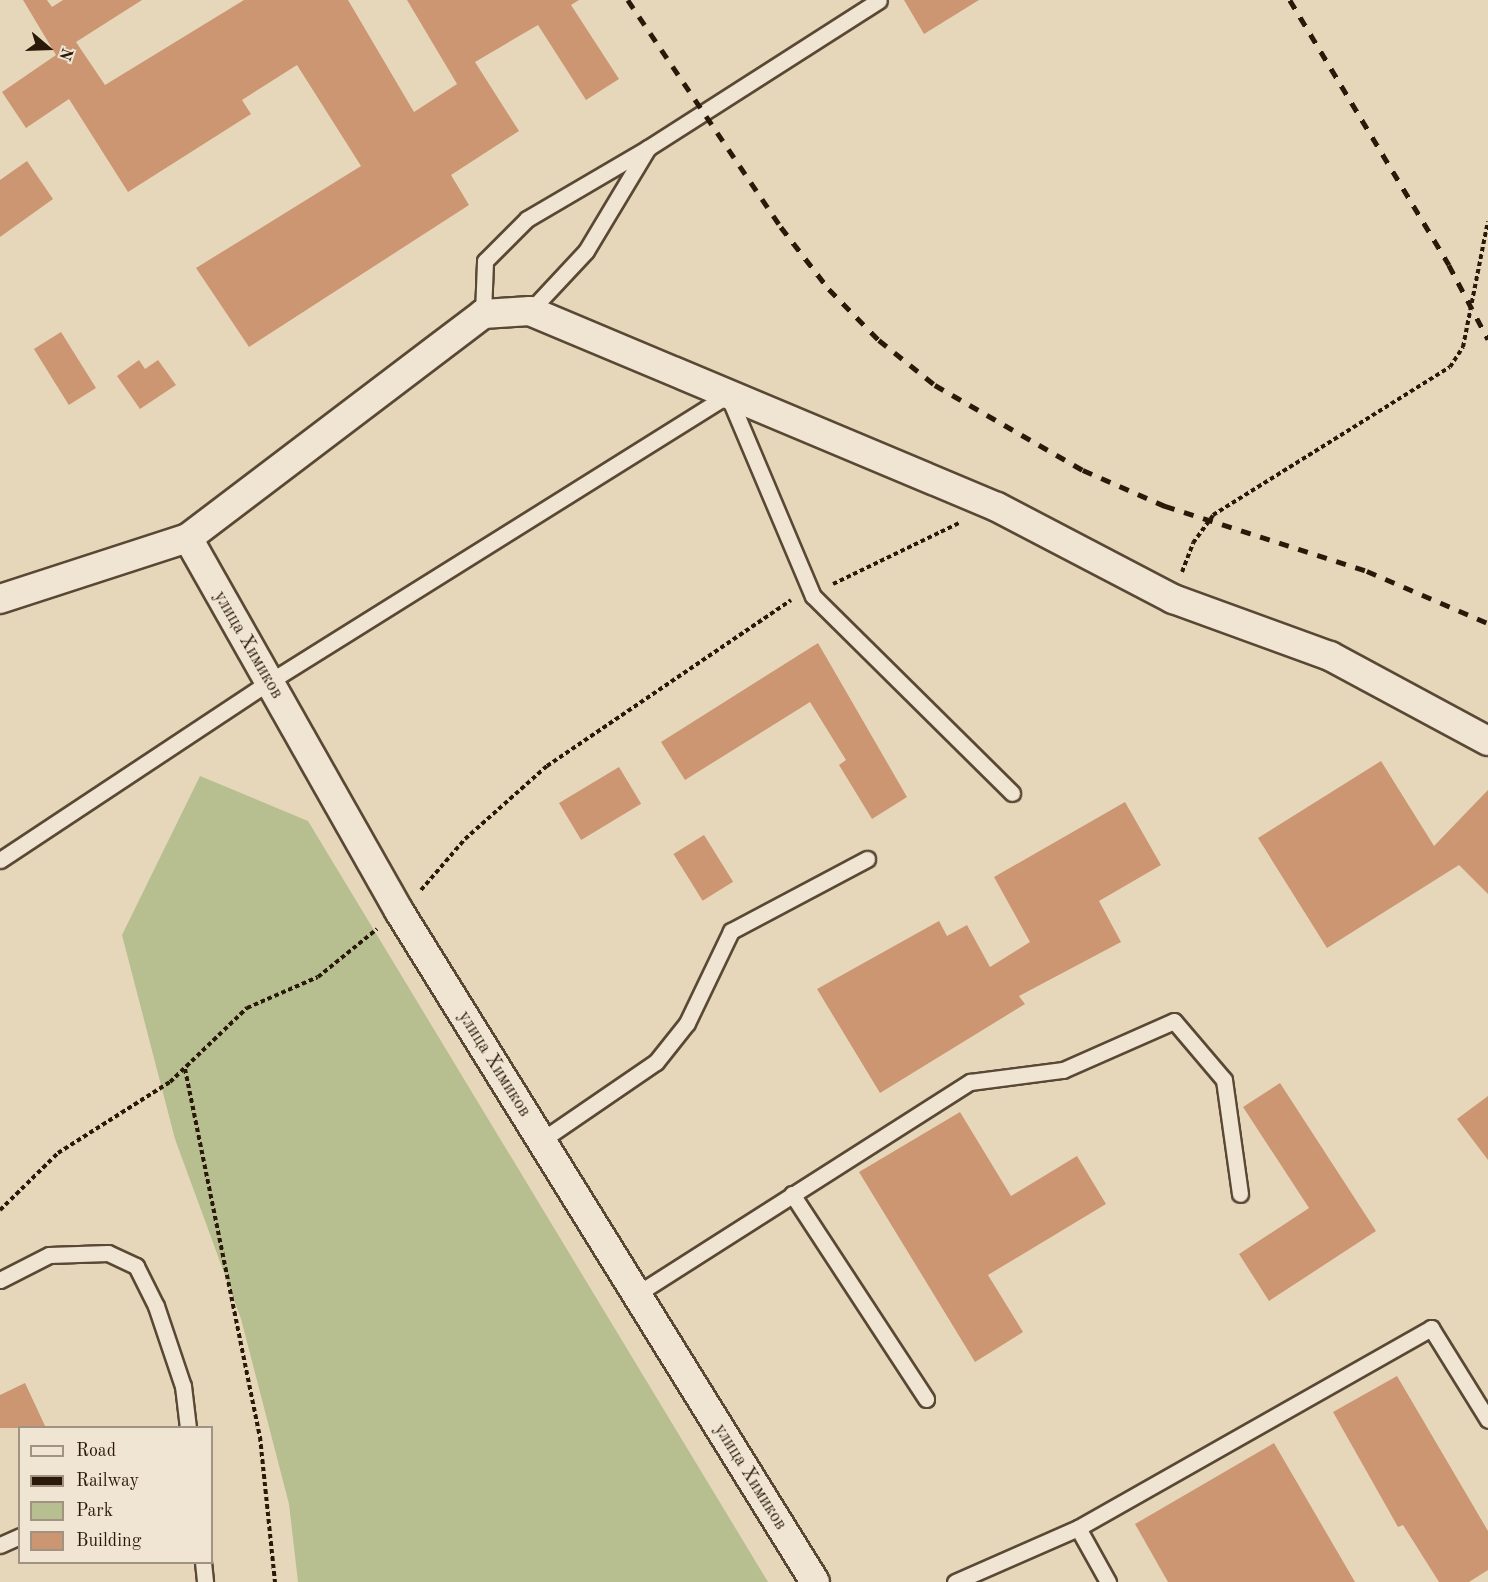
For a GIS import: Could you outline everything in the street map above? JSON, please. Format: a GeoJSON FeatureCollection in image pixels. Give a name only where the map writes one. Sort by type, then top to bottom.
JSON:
{"type":"FeatureCollection","features":[{"type":"Feature","properties":{"kind":"street"},"geometry":{"type":"LineString","coordinates":[[0,599],[188,538],[483,314],[530,311],[997,507],[1173,599],[1330,656],[1488,741]]}},
{"type":"Feature","properties":{"kind":"street","name":"улица Химиков"},"geometry":{"type":"LineString","coordinates":[[188,538],[399,911],[815,1582]]}},
{"type":"Feature","properties":{"kind":"lane"},"geometry":{"type":"LineString","coordinates":[[483,314],[485,261],[527,219],[648,148],[879,0]]}},
{"type":"Feature","properties":{"kind":"lane"},"geometry":{"type":"LineString","coordinates":[[530,311],[586,251],[648,148]]}},
{"type":"Feature","properties":{"kind":"lane"},"geometry":{"type":"LineString","coordinates":[[0,860],[269,682],[728,394],[813,596],[1012,794]]}},
{"type":"Feature","properties":{"kind":"lane"},"geometry":{"type":"LineString","coordinates":[[542,1140],[656,1062],[687,1023],[731,931],[867,859]]}},
{"type":"Feature","properties":{"kind":"lane"},"geometry":{"type":"LineString","coordinates":[[637,1294],[970,1082],[1063,1070],[1174,1021],[1224,1080],[1240,1194]]}},
{"type":"Feature","properties":{"kind":"lane"},"geometry":{"type":"LineString","coordinates":[[792,1194],[926,1399]]}},
{"type":"Feature","properties":{"kind":"lane"},"geometry":{"type":"LineString","coordinates":[[0,1280],[49,1255],[108,1253],[136,1266],[156,1305],[183,1386],[188,1426]]}},
{"type":"Feature","properties":{"kind":"lane"},"geometry":{"type":"LineString","coordinates":[[955,1582],[1078,1528],[1431,1328],[1488,1420]]}},
{"type":"Feature","properties":{"kind":"lane"},"geometry":{"type":"LineString","coordinates":[[1078,1528],[1108,1582]]}},
{"type":"Feature","properties":{"kind":"lane"},"geometry":{"type":"LineString","coordinates":[[0,1545],[18,1537]]}},
{"type":"Feature","properties":{"kind":"lane"},"geometry":{"type":"LineString","coordinates":[[203,1564],[205,1582]]}},
{"type":"Feature","properties":{"kind":"path"},"geometry":{"type":"LineString","coordinates":[[1173,599],[1192,543],[1213,515],[1450,367],[1463,346],[1488,221]]}},
{"type":"Feature","properties":{"kind":"path"},"geometry":{"type":"LineString","coordinates":[[0,1210],[58,1153],[185,1069],[247,1008],[318,976],[399,911],[465,839],[547,766],[760,618],[807,591],[813,596],[867,563],[997,507]]}},
{"type":"Feature","properties":{"kind":"path"},"geometry":{"type":"LineString","coordinates":[[185,1069],[260,1437],[275,1582]]}},
{"type":"Feature","properties":{"kind":"green space"},"geometry":{"type":"Polygon","coordinates":[[[200,776],[308,821],[768,1582],[298,1582],[289,1504],[241,1319],[175,1139],[122,935],[200,776]]]}},
{"type":"Feature","properties":{"kind":"building"},"geometry":{"type":"Polygon","coordinates":[[[23,0],[47,0],[52,7],[63,0],[142,0],[76,42],[105,85],[244,0],[348,0],[414,112],[457,84],[407,0],[579,0],[571,5],[619,79],[586,100],[538,25],[475,62],[519,131],[451,175],[469,205],[249,347],[196,268],[361,166],[297,65],[242,100],[251,114],[128,192],[69,99],[26,128],[2,92],[56,55],[23,0]]]}},
{"type":"Feature","properties":{"kind":"building"},"geometry":{"type":"Polygon","coordinates":[[[904,0],[979,0],[924,34],[904,0]]]}},
{"type":"Feature","properties":{"kind":"building"},"geometry":{"type":"Polygon","coordinates":[[[27,161],[53,199],[0,237],[0,180],[27,161]]]}},
{"type":"Feature","properties":{"kind":"building"},"geometry":{"type":"Polygon","coordinates":[[[61,332],[96,388],[69,405],[34,349],[61,332]]]}},
{"type":"Feature","properties":{"kind":"building"},"geometry":{"type":"Polygon","coordinates":[[[139,360],[145,369],[158,360],[176,385],[140,409],[117,376],[139,360]]]}},
{"type":"Feature","properties":{"kind":"building"},"geometry":{"type":"Polygon","coordinates":[[[818,643],[907,797],[872,819],[839,765],[846,760],[810,702],[685,780],[661,742],[818,643]]]}},
{"type":"Feature","properties":{"kind":"building"},"geometry":{"type":"Polygon","coordinates":[[[1381,761],[1434,846],[1488,790],[1488,894],[1459,865],[1327,948],[1258,838],[1381,761]]]}},
{"type":"Feature","properties":{"kind":"building"},"geometry":{"type":"Polygon","coordinates":[[[619,767],[641,804],[581,840],[559,803],[619,767]]]}},
{"type":"Feature","properties":{"kind":"building"},"geometry":{"type":"Polygon","coordinates":[[[1125,802],[1161,865],[1099,901],[1121,942],[1019,996],[1025,1004],[880,1093],[817,989],[939,921],[947,936],[967,925],[990,967],[1030,942],[994,877],[1125,802]]]}},
{"type":"Feature","properties":{"kind":"building"},"geometry":{"type":"Polygon","coordinates":[[[704,835],[733,882],[703,901],[673,854],[704,835]]]}},
{"type":"Feature","properties":{"kind":"building"},"geometry":{"type":"Polygon","coordinates":[[[1280,1083],[1376,1231],[1269,1301],[1239,1254],[1309,1208],[1243,1107],[1280,1083]]]}},
{"type":"Feature","properties":{"kind":"building"},"geometry":{"type":"Polygon","coordinates":[[[1488,1096],[1488,1160],[1457,1119],[1488,1096]]]}},
{"type":"Feature","properties":{"kind":"building"},"geometry":{"type":"Polygon","coordinates":[[[960,1112],[1011,1196],[1077,1156],[1106,1204],[988,1275],[1023,1332],[975,1362],[859,1172],[960,1112]]]}},
{"type":"Feature","properties":{"kind":"building"},"geometry":{"type":"Polygon","coordinates":[[[1397,1376],[1488,1531],[1488,1570],[1469,1582],[1439,1582],[1403,1525],[1398,1527],[1333,1412],[1397,1376]]]}},
{"type":"Feature","properties":{"kind":"building"},"geometry":{"type":"Polygon","coordinates":[[[25,1383],[45,1426],[0,1428],[0,1395],[25,1383]]]}},
{"type":"Feature","properties":{"kind":"building"},"geometry":{"type":"Polygon","coordinates":[[[1274,1443],[1355,1582],[1168,1582],[1135,1524],[1274,1443]]]}},
{"type":"Feature","properties":{"kind":"railway"},"geometry":{"type":"LineString","coordinates":[[628,0],[781,227],[829,289],[879,340],[935,385],[1083,470],[1165,506],[1367,571],[1488,623]]}},
{"type":"Feature","properties":{"kind":"railway"},"geometry":{"type":"LineString","coordinates":[[1290,0],[1449,265],[1488,339]]}}]}
